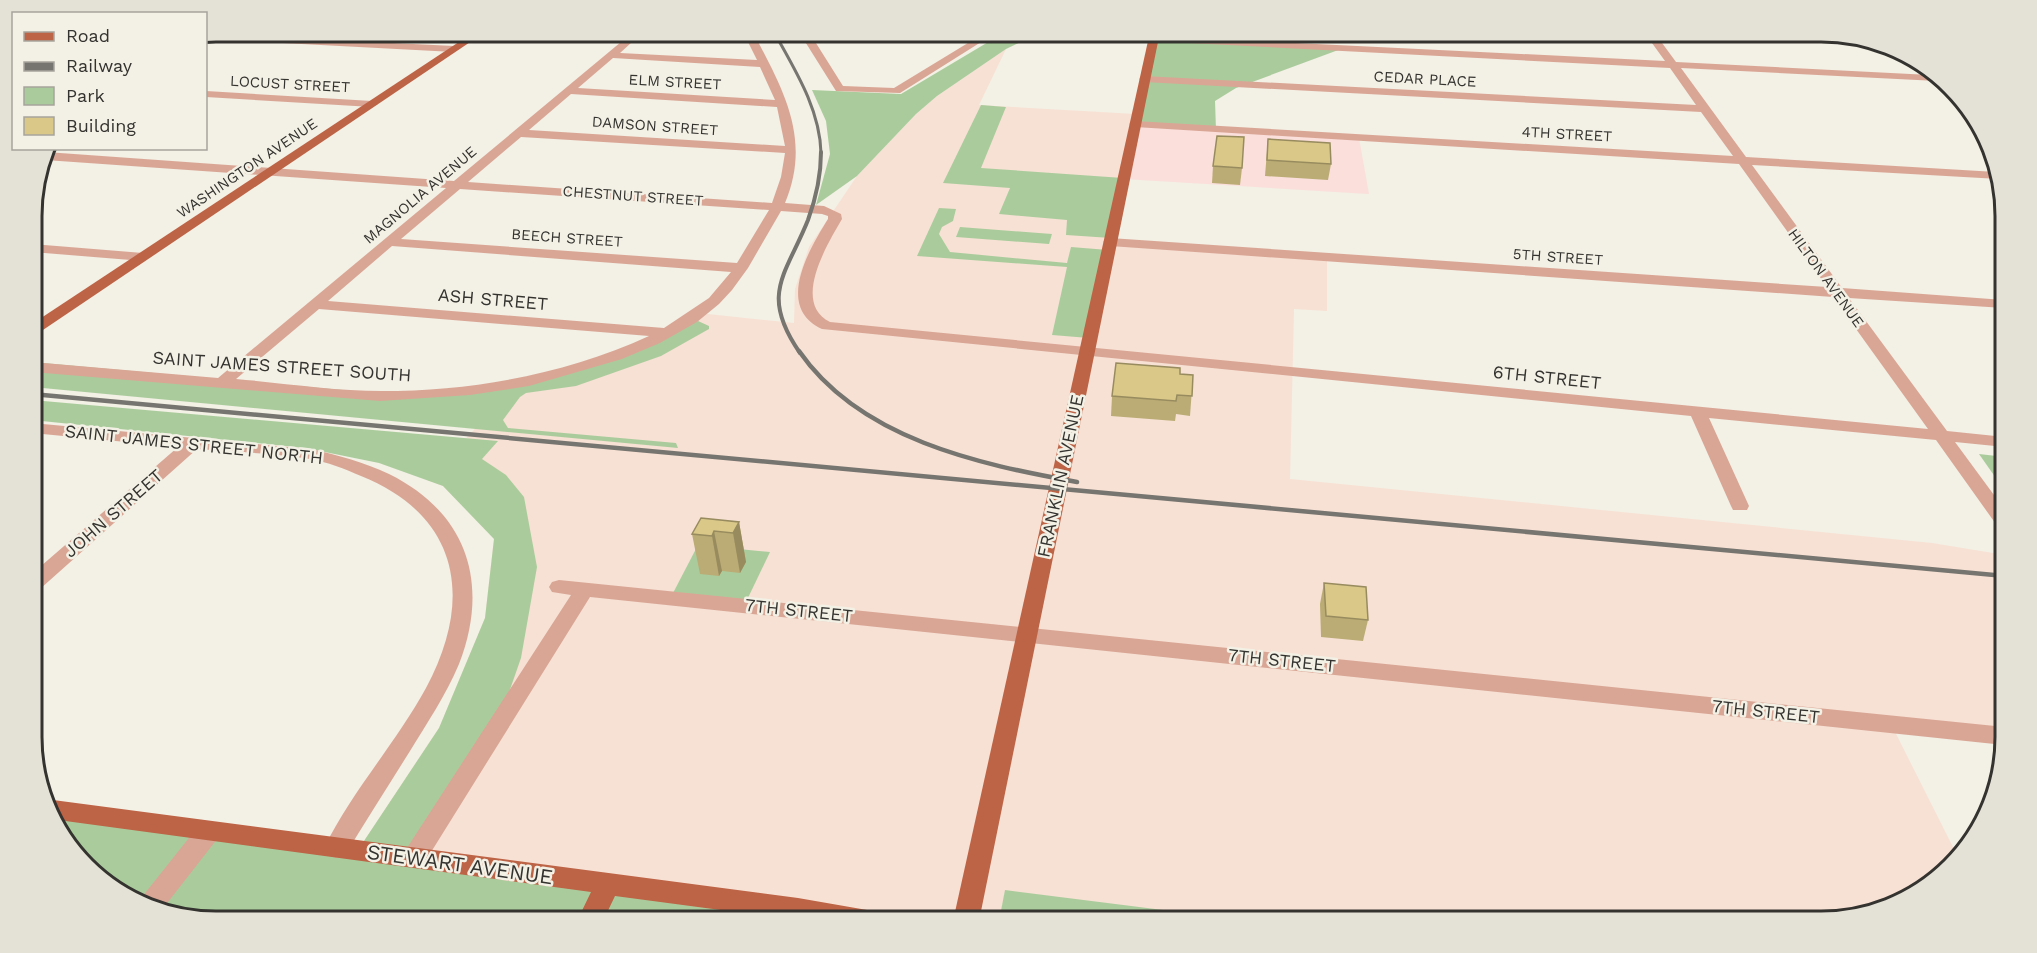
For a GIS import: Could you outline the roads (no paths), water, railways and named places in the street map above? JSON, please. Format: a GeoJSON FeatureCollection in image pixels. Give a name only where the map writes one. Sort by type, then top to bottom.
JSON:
{"type":"FeatureCollection","features":[{"type":"Feature","properties":{"kind":"main road","name":"WASHINGTON AVENUE"},"geometry":{"type":"LineString","coordinates":[[42,323],[465,42]]}},
{"type":"Feature","properties":{"kind":"main road","name":"FRANKLIN AVENUE"},"geometry":{"type":"LineString","coordinates":[[968,911],[1152,42]]}},
{"type":"Feature","properties":{"kind":"main road","name":"STEWART AVENUE"},"geometry":{"type":"LineString","coordinates":[[58,811],[810,911]]}},
{"type":"Feature","properties":{"kind":"main road"},"geometry":{"type":"LineString","coordinates":[[595,911],[608,884]]}},
{"type":"Feature","properties":{"kind":"street"},"geometry":{"type":"LineString","coordinates":[[320,42],[454,49]]}},
{"type":"Feature","properties":{"kind":"street","name":"MAGNOLIA AVENUE"},"geometry":{"type":"LineString","coordinates":[[223,382],[626,42]]}},
{"type":"Feature","properties":{"kind":"street","name":"SAINT JAMES STREET SOUTH"},"geometry":{"type":"LineString","coordinates":[[42,368],[380,396],[466,392],[523,383],[580,369],[638,347],[685,323],[716,300],[741,268],[778,207],[787,183],[790,150],[788,126],[781,104],[753,42]]}},
{"type":"Feature","properties":{"kind":"street"},"geometry":{"type":"LineString","coordinates":[[810,42],[840,89],[896,91],[975,42]]}},
{"type":"Feature","properties":{"kind":"street"},"geometry":{"type":"LineString","coordinates":[[1275,42],[1926,78]]}},
{"type":"Feature","properties":{"kind":"street","name":"HILTON AVENUE"},"geometry":{"type":"LineString","coordinates":[[1656,42],[1995,509]]}},
{"type":"Feature","properties":{"kind":"street"},"geometry":{"type":"LineString","coordinates":[[610,55],[764,64]]}},
{"type":"Feature","properties":{"kind":"street","name":"CEDAR PLACE"},"geometry":{"type":"LineString","coordinates":[[1144,79],[1705,109]]}},
{"type":"Feature","properties":{"kind":"street","name":"ELM STREET"},"geometry":{"type":"LineString","coordinates":[[567,91],[781,104]]}},
{"type":"Feature","properties":{"kind":"street","name":"LOCUST STREET"},"geometry":{"type":"LineString","coordinates":[[207,94],[372,104]]}},
{"type":"Feature","properties":{"kind":"street","name":"4TH STREET"},"geometry":{"type":"LineString","coordinates":[[1135,124],[1990,176]]}},
{"type":"Feature","properties":{"kind":"street","name":"DAMSON STREET"},"geometry":{"type":"LineString","coordinates":[[519,133],[790,150]]}},
{"type":"Feature","properties":{"kind":"street","name":"CHESTNUT STREET"},"geometry":{"type":"LineString","coordinates":[[53,157],[824,210],[835,217],[814,255],[808,275],[807,291],[810,312],[820,324],[1086,351]]}},
{"type":"Feature","properties":{"kind":"street","name":"BEECH STREET"},"geometry":{"type":"LineString","coordinates":[[390,242],[741,268]]}},
{"type":"Feature","properties":{"kind":"street","name":"5TH STREET"},"geometry":{"type":"LineString","coordinates":[[1110,242],[1995,303]]}},
{"type":"Feature","properties":{"kind":"street"},"geometry":{"type":"LineString","coordinates":[[42,249],[143,257]]}},
{"type":"Feature","properties":{"kind":"street","name":"ASH STREET"},"geometry":{"type":"LineString","coordinates":[[316,304],[666,333]]}},
{"type":"Feature","properties":{"kind":"street","name":"6TH STREET"},"geometry":{"type":"LineString","coordinates":[[1086,351],[1995,441]]}},
{"type":"Feature","properties":{"kind":"street"},"geometry":{"type":"LineString","coordinates":[[1697,411],[1740,506]]}},
{"type":"Feature","properties":{"kind":"street","name":"SAINT JAMES STREET NORTH"},"geometry":{"type":"LineString","coordinates":[[42,429],[311,454],[366,469],[390,480],[415,496],[439,522],[450,538],[463,579],[462,612],[453,652],[433,696],[336,848]]}},
{"type":"Feature","properties":{"kind":"street","name":"JOHN STREET"},"geometry":{"type":"LineString","coordinates":[[42,576],[194,442]]}},
{"type":"Feature","properties":{"kind":"street","name":"7TH STREET"},"geometry":{"type":"LineString","coordinates":[[559,586],[1995,735]]}},
{"type":"Feature","properties":{"kind":"street"},"geometry":{"type":"LineString","coordinates":[[414,858],[585,589]]}},
{"type":"Feature","properties":{"kind":"street"},"geometry":{"type":"LineString","coordinates":[[154,900],[209,831]]}},
{"type":"Feature","properties":{"kind":"railway"},"geometry":{"type":"LineString","coordinates":[[780,42],[811,105],[820,137],[821,152]]}},
{"type":"Feature","properties":{"kind":"railway"},"geometry":{"type":"LineString","coordinates":[[800,353],[781,315],[780,285],[808,220],[819,178],[821,152]]}},
{"type":"Feature","properties":{"kind":"railway"},"geometry":{"type":"LineString","coordinates":[[799,351],[824,381],[854,406],[924,443],[1000,466],[1077,482]]}},
{"type":"Feature","properties":{"kind":"railway"},"geometry":{"type":"LineString","coordinates":[[42,395],[1995,575]]}}]}
